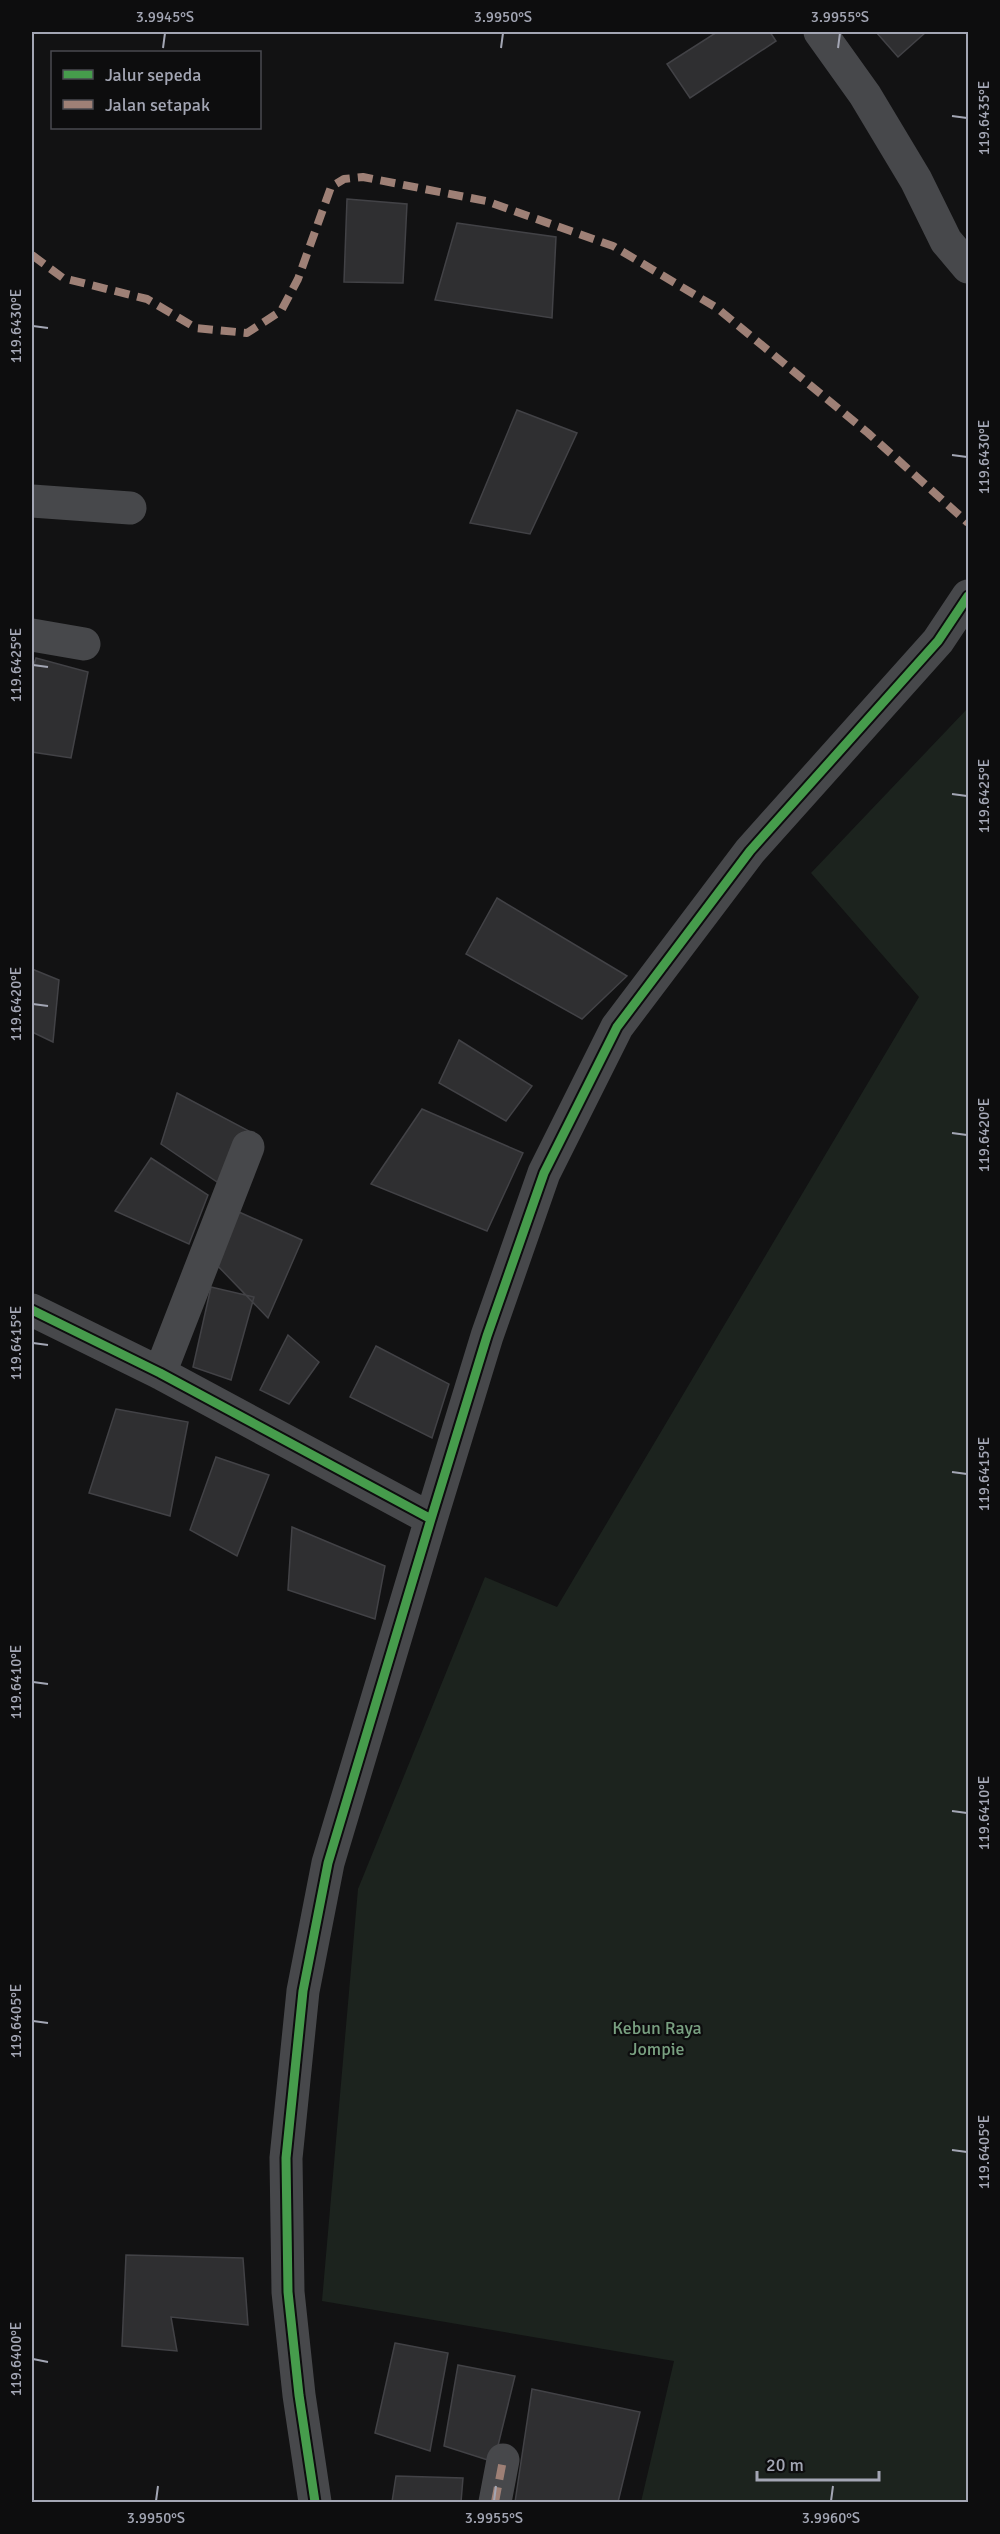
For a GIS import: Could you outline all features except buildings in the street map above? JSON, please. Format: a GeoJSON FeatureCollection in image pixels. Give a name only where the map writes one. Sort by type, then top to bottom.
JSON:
{"type":"FeatureCollection","features":[{"type":"Feature","properties":{"kind":"street"},"geometry":{"type":"LineString","coordinates":[[820,32],[865,94],[916,180],[946,241],[969,267]]}},
{"type":"Feature","properties":{"kind":"street"},"geometry":{"type":"LineString","coordinates":[[32,501],[130,508]]}},
{"type":"Feature","properties":{"kind":"street"},"geometry":{"type":"LineString","coordinates":[[315,2502],[298,2395],[288,2292],[286,2158],[303,1991],[328,1863],[487,1336],[544,1173],[617,1027],[750,851],[939,641],[969,596]]}},
{"type":"Feature","properties":{"kind":"street"},"geometry":{"type":"LineString","coordinates":[[32,635],[84,644]]}},
{"type":"Feature","properties":{"kind":"street"},"geometry":{"type":"LineString","coordinates":[[160,1373],[248,1147]]}},
{"type":"Feature","properties":{"kind":"street"},"geometry":{"type":"LineString","coordinates":[[32,1310],[160,1373],[431,1519]]}},
{"type":"Feature","properties":{"kind":"street"},"geometry":{"type":"LineString","coordinates":[[495,2502],[503,2460]]}},
{"type":"Feature","properties":{"kind":"green space","name":"Kebun Raya Jompie"},"geometry":{"type":"Polygon","coordinates":[[[968,708],[968,2502],[641,2502],[674,2361],[322,2301],[358,1889],[485,1577],[557,1607],[919,997],[811,873],[968,708]]]}},
{"type":"Feature","properties":{"kind":"marked path"},"geometry":{"type":"LineString","coordinates":[[32,255],[63,278],[147,299],[196,328],[247,333],[281,311],[298,279],[331,187],[344,179],[363,177],[486,201],[613,246],[717,308],[868,433],[968,523]]}},
{"type":"Feature","properties":{"kind":"marked path"},"geometry":{"type":"LineString","coordinates":[[495,2502],[503,2460]]}},
{"type":"Feature","properties":{"kind":"cycle path"},"geometry":{"type":"LineString","coordinates":[[431,1519],[487,1336],[544,1173],[617,1027],[750,851],[938,641],[968,596]]}},
{"type":"Feature","properties":{"kind":"cycle path"},"geometry":{"type":"LineString","coordinates":[[32,1310],[160,1373],[431,1519],[328,1863],[303,1991],[286,2158],[288,2292],[299,2395],[315,2502]]}}]}
